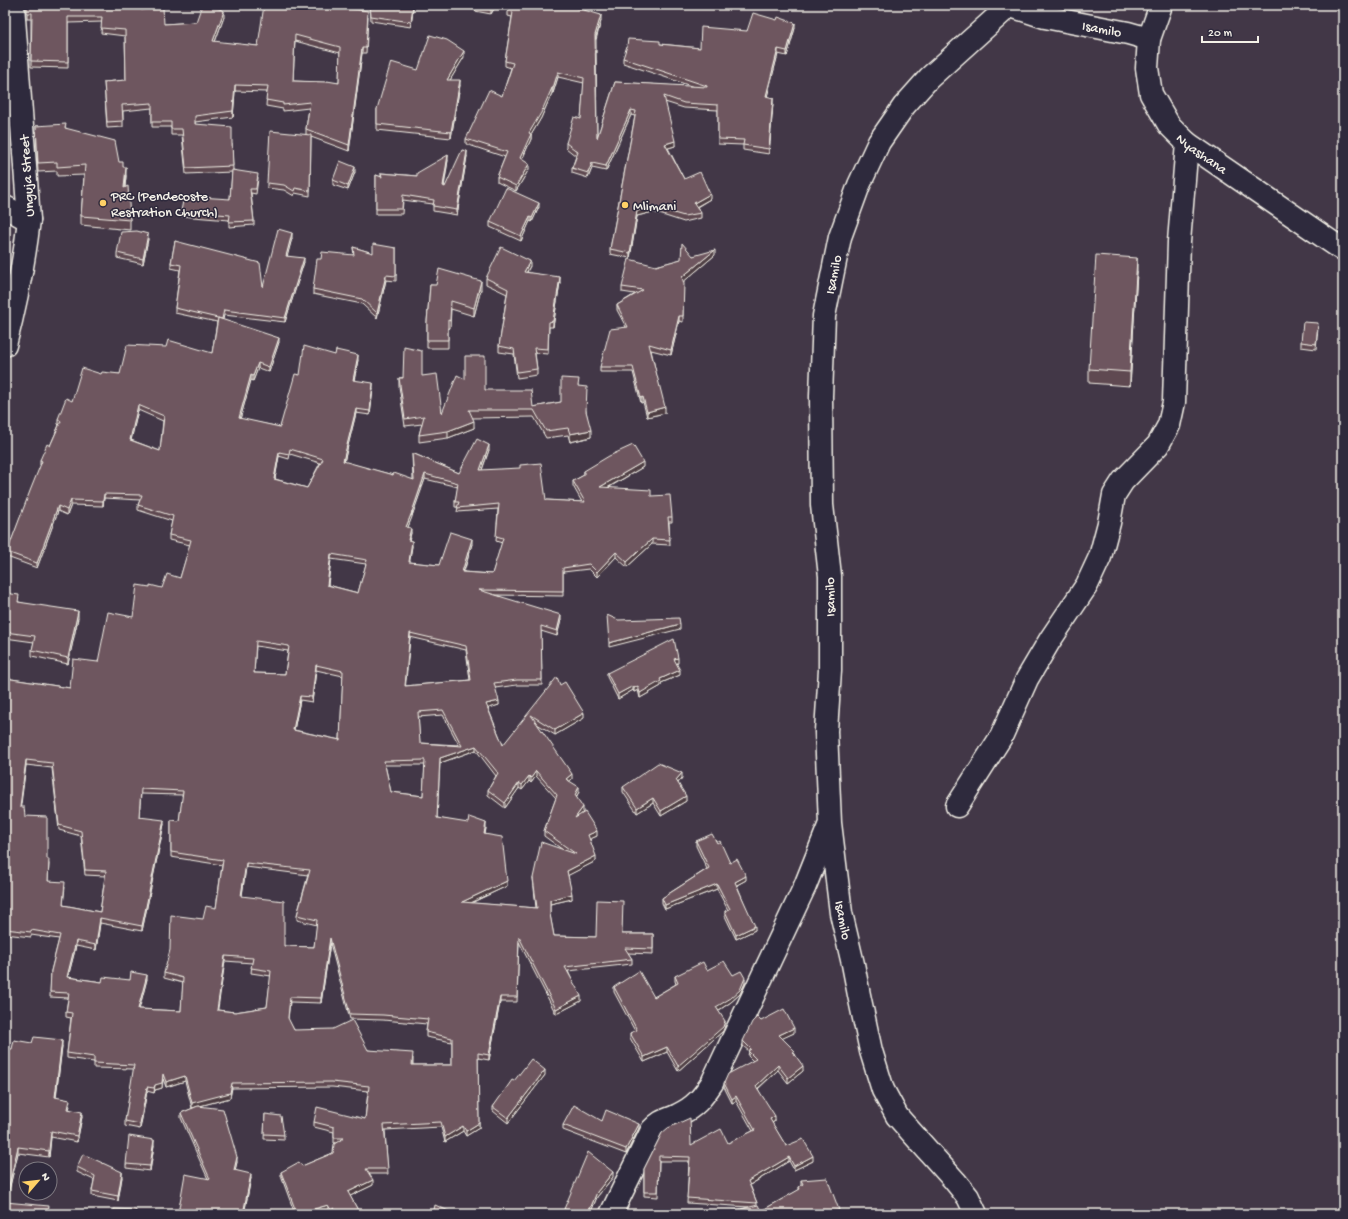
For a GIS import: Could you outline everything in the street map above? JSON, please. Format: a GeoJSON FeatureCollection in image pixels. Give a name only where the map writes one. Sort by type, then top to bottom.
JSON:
{"type":"FeatureCollection","features":[{"type":"Feature","properties":{"kind":"street","name":"Unguja Street"},"geometry":{"type":"LineString","coordinates":[[5,345],[16,302],[26,249],[29,220],[13,5]]}},
{"type":"Feature","properties":{"kind":"street","name":"Nyashana"},"geometry":{"type":"LineString","coordinates":[[1161,5],[1149,39],[1147,68],[1151,94],[1169,125],[1187,143],[1343,250]]}},
{"type":"Feature","properties":{"kind":"street","name":"Isamilo"},"geometry":{"type":"LineString","coordinates":[[976,1214],[968,1197],[897,1116],[884,1090],[871,1051],[841,913],[830,822],[826,731],[830,670],[830,576],[822,505],[821,396],[824,316],[840,237],[859,185],[879,142],[904,106],[929,78],[1009,6],[1045,17],[1128,33],[1149,39]]}},
{"type":"Feature","properties":{"kind":"street"},"geometry":{"type":"LineString","coordinates":[[957,806],[1001,738],[1027,678],[1050,640],[1087,585],[1100,557],[1109,523],[1114,495],[1123,481],[1158,445],[1169,425],[1174,402],[1179,242],[1187,143]]}},
{"type":"Feature","properties":{"kind":"street"},"geometry":{"type":"LineString","coordinates":[[5,207],[29,220]]}},
{"type":"Feature","properties":{"kind":"street"},"geometry":{"type":"LineString","coordinates":[[611,1214],[652,1130],[658,1123],[677,1116],[702,1099],[712,1083],[806,886],[830,822]]}},
{"type":"Feature","properties":{"kind":"building"},"geometry":{"type":"Polygon","coordinates":[[[27,5],[142,5],[141,10],[163,8],[164,24],[196,22],[202,5],[210,5],[224,11],[213,41],[258,46],[264,5],[339,5],[339,7],[368,11],[366,48],[362,48],[349,145],[306,129],[310,102],[283,105],[283,103],[266,100],[268,86],[235,85],[233,111],[195,116],[195,124],[232,127],[233,166],[186,168],[182,129],[171,129],[171,122],[152,122],[152,103],[122,105],[123,121],[107,122],[104,82],[126,80],[125,30],[101,28],[102,17],[68,17],[68,62],[31,61],[32,13],[27,13],[27,5]],[[295,35],[293,81],[327,81],[339,83],[340,47],[295,35]]]}},
{"type":"Feature","properties":{"kind":"building"},"geometry":{"type":"Polygon","coordinates":[[[370,5],[413,5],[411,22],[371,16],[370,5]]]}},
{"type":"Feature","properties":{"kind":"building"},"geometry":{"type":"Polygon","coordinates":[[[475,5],[493,5],[491,9],[475,5]]]}},
{"type":"Feature","properties":{"kind":"building"},"geometry":{"type":"Polygon","coordinates":[[[510,5],[578,5],[577,8],[601,15],[595,35],[597,138],[615,82],[707,87],[623,58],[628,39],[660,41],[660,44],[700,48],[701,27],[747,31],[753,13],[777,20],[778,17],[795,23],[787,51],[778,49],[766,96],[773,98],[769,149],[743,145],[744,140],[718,139],[718,105],[684,103],[664,96],[675,141],[665,144],[684,179],[700,172],[710,194],[694,203],[701,213],[684,216],[653,207],[637,211],[630,253],[610,249],[636,111],[631,110],[606,166],[592,163],[588,173],[572,168],[578,152],[566,143],[574,117],[581,119],[584,78],[558,72],[553,88],[529,133],[531,134],[520,158],[529,164],[516,186],[497,177],[507,152],[466,139],[489,90],[502,96],[513,63],[505,61],[513,12],[508,11],[510,5]]]}},
{"type":"Feature","properties":{"kind":"building"},"geometry":{"type":"Polygon","coordinates":[[[430,35],[447,40],[464,51],[447,80],[460,80],[451,132],[377,124],[377,109],[391,62],[418,70],[430,35]]]}},
{"type":"Feature","properties":{"kind":"building"},"geometry":{"type":"Polygon","coordinates":[[[66,124],[65,128],[115,141],[119,162],[123,162],[123,167],[126,167],[124,188],[128,186],[130,220],[81,216],[85,165],[57,167],[57,162],[38,163],[36,126],[66,124]]]}},
{"type":"Feature","properties":{"kind":"building"},"geometry":{"type":"Polygon","coordinates":[[[270,131],[311,135],[310,191],[295,188],[294,191],[284,185],[267,183],[270,131]]]}},
{"type":"Feature","properties":{"kind":"building"},"geometry":{"type":"Polygon","coordinates":[[[462,150],[467,151],[457,210],[433,206],[434,200],[403,195],[402,209],[376,209],[376,175],[382,177],[381,173],[417,176],[417,173],[448,155],[443,186],[445,187],[462,150]]]}},
{"type":"Feature","properties":{"kind":"building"},"geometry":{"type":"Polygon","coordinates":[[[340,161],[355,167],[348,186],[333,180],[340,161]]]}},
{"type":"Feature","properties":{"kind":"building"},"geometry":{"type":"Polygon","coordinates":[[[232,170],[258,174],[256,189],[250,189],[254,221],[229,222],[230,215],[181,211],[184,196],[230,199],[232,170]]]}},
{"type":"Feature","properties":{"kind":"building"},"geometry":{"type":"Polygon","coordinates":[[[506,188],[539,203],[521,236],[490,222],[506,188]]]}},
{"type":"Feature","properties":{"kind":"building"},"geometry":{"type":"Polygon","coordinates":[[[278,229],[292,233],[286,256],[304,258],[285,318],[224,310],[222,319],[175,308],[181,265],[171,263],[175,241],[260,263],[263,287],[278,229]]]}},
{"type":"Feature","properties":{"kind":"building"},"geometry":{"type":"Polygon","coordinates":[[[137,231],[148,234],[143,259],[117,253],[121,232],[137,231]]]}},
{"type":"Feature","properties":{"kind":"building"},"geometry":{"type":"Polygon","coordinates":[[[682,243],[693,256],[715,250],[682,277],[684,284],[683,316],[679,316],[671,350],[649,344],[665,407],[647,412],[643,397],[641,398],[633,367],[600,367],[610,329],[628,327],[617,305],[643,290],[622,287],[629,259],[656,266],[681,259],[682,243]]]}},
{"type":"Feature","properties":{"kind":"building"},"geometry":{"type":"Polygon","coordinates":[[[373,244],[396,248],[396,276],[386,275],[377,313],[362,299],[313,289],[317,259],[321,259],[322,252],[354,255],[353,247],[373,253],[373,244]]]}},
{"type":"Feature","properties":{"kind":"building"},"geometry":{"type":"Polygon","coordinates":[[[501,247],[530,261],[524,272],[560,277],[553,321],[549,322],[548,349],[534,348],[537,369],[517,372],[514,349],[499,346],[508,289],[486,278],[501,247]]]}},
{"type":"Feature","properties":{"kind":"building"},"geometry":{"type":"Polygon","coordinates":[[[1096,255],[1137,258],[1130,372],[1089,369],[1096,255]]]}},
{"type":"Feature","properties":{"kind":"building"},"geometry":{"type":"Polygon","coordinates":[[[439,269],[481,281],[474,308],[451,301],[450,321],[448,320],[448,340],[427,340],[430,285],[436,285],[439,269]]]}},
{"type":"Feature","properties":{"kind":"building"},"geometry":{"type":"Polygon","coordinates":[[[218,318],[279,338],[269,367],[258,363],[253,376],[251,375],[239,418],[280,427],[295,374],[300,375],[304,346],[335,355],[336,350],[358,355],[353,380],[373,383],[370,411],[356,409],[343,461],[393,475],[394,473],[414,480],[412,453],[459,473],[477,439],[489,445],[480,470],[520,468],[520,465],[541,463],[546,500],[585,502],[573,481],[584,475],[584,471],[609,456],[633,445],[643,462],[600,487],[651,490],[651,496],[670,495],[672,517],[668,517],[670,540],[652,539],[627,562],[616,552],[597,572],[589,564],[563,568],[563,591],[479,590],[561,615],[557,631],[541,626],[542,680],[517,680],[494,683],[499,701],[486,704],[503,745],[557,677],[560,685],[565,682],[584,713],[555,730],[531,715],[572,774],[566,779],[579,787],[575,795],[583,807],[575,818],[585,812],[597,831],[588,835],[596,856],[567,871],[572,894],[550,900],[550,914],[554,936],[596,937],[597,900],[623,901],[622,934],[653,934],[653,949],[625,948],[632,959],[565,967],[581,996],[556,1009],[519,937],[517,997],[500,997],[489,1055],[478,1053],[479,1123],[466,1131],[463,1126],[445,1137],[441,1122],[384,1125],[388,1169],[366,1169],[373,1180],[348,1192],[360,1214],[337,1214],[334,1208],[331,1210],[328,1205],[297,1214],[281,1172],[299,1162],[302,1166],[333,1153],[334,1144],[344,1138],[334,1138],[334,1127],[314,1122],[317,1107],[365,1119],[369,1086],[332,1082],[232,1083],[230,1093],[192,1103],[185,1076],[166,1082],[163,1074],[162,1083],[155,1085],[154,1088],[147,1087],[140,1124],[125,1121],[134,1065],[94,1063],[94,1057],[67,1053],[72,1013],[66,1012],[69,993],[50,992],[51,971],[60,935],[31,930],[31,932],[5,929],[5,678],[70,688],[73,659],[98,662],[108,612],[133,617],[137,585],[150,587],[150,585],[162,588],[167,574],[180,578],[191,540],[169,535],[173,516],[138,505],[142,495],[104,494],[103,501],[71,500],[67,510],[58,506],[37,563],[7,552],[42,461],[40,460],[47,444],[50,446],[61,421],[58,419],[66,398],[72,401],[82,368],[101,374],[102,372],[120,374],[127,345],[166,347],[168,340],[212,353],[218,318]],[[138,405],[130,440],[160,451],[164,416],[138,405]],[[290,449],[289,454],[279,452],[274,479],[307,488],[323,459],[290,449]],[[425,474],[406,527],[411,528],[408,540],[412,541],[409,562],[439,565],[450,532],[472,539],[462,572],[492,574],[503,538],[496,536],[499,504],[457,508],[459,502],[455,502],[458,483],[425,474]],[[331,554],[327,585],[358,593],[367,560],[331,554]],[[410,633],[405,686],[471,680],[466,646],[410,633]],[[256,641],[254,673],[285,674],[289,646],[256,641]],[[316,665],[312,697],[300,696],[293,730],[340,740],[343,671],[316,665]],[[443,710],[418,712],[420,743],[462,746],[443,710]],[[476,746],[440,758],[437,818],[468,823],[469,817],[486,823],[484,834],[502,837],[507,881],[462,902],[537,908],[533,878],[541,842],[576,854],[544,831],[557,795],[536,771],[531,778],[529,776],[522,785],[519,783],[505,803],[488,790],[498,773],[476,746]],[[26,760],[20,807],[24,807],[25,816],[47,817],[47,859],[49,859],[48,881],[65,882],[63,905],[100,912],[106,871],[85,870],[81,831],[59,825],[52,763],[26,760]],[[425,760],[384,761],[391,792],[423,796],[425,760]],[[141,789],[139,817],[164,820],[142,926],[100,918],[96,945],[76,941],[67,977],[102,982],[103,977],[130,980],[131,972],[147,975],[138,1009],[181,1011],[183,978],[164,973],[170,950],[171,915],[203,919],[206,906],[216,908],[223,860],[171,852],[171,820],[179,821],[183,791],[141,789]],[[246,863],[241,896],[284,901],[284,946],[314,947],[317,920],[297,915],[310,870],[246,863]],[[330,938],[321,998],[290,997],[288,1018],[294,1030],[333,1029],[352,1020],[368,1050],[413,1053],[412,1065],[452,1065],[452,1038],[426,1032],[428,1019],[350,1014],[330,938]],[[225,956],[217,1010],[235,1012],[267,1007],[271,971],[251,968],[253,958],[225,956]]]}},
{"type":"Feature","properties":{"kind":"building"},"geometry":{"type":"Polygon","coordinates":[[[1303,322],[1318,323],[1316,344],[1301,342],[1303,322]]]}},
{"type":"Feature","properties":{"kind":"building"},"geometry":{"type":"Polygon","coordinates":[[[404,347],[422,351],[422,376],[437,374],[442,413],[457,375],[465,379],[465,356],[485,356],[485,390],[531,390],[533,407],[561,402],[561,378],[579,379],[578,386],[587,387],[586,411],[591,430],[570,434],[568,428],[546,431],[534,410],[469,410],[474,421],[448,431],[419,435],[424,416],[405,419],[399,378],[403,378],[404,347]]]}},
{"type":"Feature","properties":{"kind":"building"},"geometry":{"type":"Polygon","coordinates":[[[5,593],[19,595],[18,602],[78,611],[68,658],[32,650],[35,636],[5,632],[5,593]]]}},
{"type":"Feature","properties":{"kind":"building"},"geometry":{"type":"Polygon","coordinates":[[[607,615],[618,620],[679,618],[680,624],[609,643],[607,615]]]}},
{"type":"Feature","properties":{"kind":"building"},"geometry":{"type":"Polygon","coordinates":[[[674,639],[678,658],[674,659],[680,670],[660,679],[661,681],[640,693],[638,686],[634,688],[633,686],[618,694],[607,673],[674,639]]]}},
{"type":"Feature","properties":{"kind":"building"},"geometry":{"type":"Polygon","coordinates":[[[658,763],[682,773],[676,780],[686,796],[661,811],[653,798],[637,808],[623,787],[658,763]]]}},
{"type":"Feature","properties":{"kind":"building"},"geometry":{"type":"Polygon","coordinates":[[[712,834],[717,843],[720,841],[730,863],[737,859],[746,876],[735,882],[755,926],[736,935],[725,911],[730,909],[717,884],[665,905],[662,898],[709,868],[696,841],[712,834]]]}},
{"type":"Feature","properties":{"kind":"building"},"geometry":{"type":"Polygon","coordinates":[[[724,961],[733,975],[741,971],[745,978],[740,990],[731,998],[716,1007],[725,1021],[723,1027],[678,1066],[667,1047],[644,1057],[630,1033],[637,1030],[614,987],[639,971],[654,997],[678,983],[675,976],[703,962],[707,970],[724,961]]]}},
{"type":"Feature","properties":{"kind":"building"},"geometry":{"type":"Polygon","coordinates":[[[784,1009],[794,1028],[779,1035],[795,1051],[793,1052],[803,1066],[788,1078],[778,1065],[756,1086],[775,1116],[770,1119],[786,1146],[803,1139],[813,1156],[794,1166],[789,1157],[748,1181],[757,1203],[687,1198],[690,1157],[659,1156],[658,1192],[644,1192],[644,1169],[662,1133],[668,1128],[690,1118],[691,1145],[721,1129],[728,1143],[755,1130],[736,1096],[732,1099],[724,1083],[728,1074],[756,1059],[748,1051],[751,1049],[743,1041],[752,1022],[757,1017],[761,1021],[784,1009]]]}},
{"type":"Feature","properties":{"kind":"building"},"geometry":{"type":"Polygon","coordinates":[[[34,1037],[62,1040],[55,1097],[70,1100],[68,1109],[82,1112],[77,1136],[51,1131],[49,1151],[18,1147],[5,1202],[5,1049],[12,1049],[14,1040],[32,1043],[34,1037]]]}},
{"type":"Feature","properties":{"kind":"building"},"geometry":{"type":"Polygon","coordinates":[[[531,1059],[545,1070],[508,1118],[493,1107],[512,1080],[514,1081],[531,1059]]]}},
{"type":"Feature","properties":{"kind":"building"},"geometry":{"type":"Polygon","coordinates":[[[574,1105],[602,1121],[606,1110],[639,1124],[626,1149],[563,1125],[574,1105]]]}},
{"type":"Feature","properties":{"kind":"building"},"geometry":{"type":"Polygon","coordinates":[[[198,1106],[223,1109],[237,1157],[234,1170],[251,1174],[243,1214],[180,1214],[179,1208],[185,1174],[210,1179],[181,1113],[198,1106]]]}},
{"type":"Feature","properties":{"kind":"building"},"geometry":{"type":"Polygon","coordinates":[[[265,1114],[281,1116],[284,1135],[264,1134],[265,1114]]]}},
{"type":"Feature","properties":{"kind":"building"},"geometry":{"type":"Polygon","coordinates":[[[129,1136],[154,1140],[150,1166],[126,1164],[129,1136]]]}},
{"type":"Feature","properties":{"kind":"building"},"geometry":{"type":"Polygon","coordinates":[[[588,1152],[613,1172],[597,1192],[588,1214],[570,1214],[571,1212],[564,1209],[588,1152]]]}},
{"type":"Feature","properties":{"kind":"building"},"geometry":{"type":"Polygon","coordinates":[[[83,1154],[122,1172],[118,1196],[92,1191],[95,1176],[77,1167],[83,1154]]]}},
{"type":"Feature","properties":{"kind":"building"},"geometry":{"type":"Polygon","coordinates":[[[827,1178],[839,1210],[823,1214],[722,1214],[758,1205],[761,1211],[800,1189],[799,1187],[803,1184],[801,1180],[827,1178]]]}},
{"type":"Feature","properties":{"kind":"building"},"geometry":{"type":"Polygon","coordinates":[[[5,1202],[49,1206],[48,1211],[71,1211],[71,1214],[5,1214],[5,1202]]]}},
{"type":"Feature","properties":{"kind":"building"},"geometry":{"type":"Polygon","coordinates":[[[435,1205],[451,1212],[450,1214],[433,1214],[435,1205]]]}},
{"type":"Feature","properties":{"kind":"building"},"geometry":{"type":"Polygon","coordinates":[[[114,1209],[136,1210],[135,1214],[114,1214],[114,1209]]]}},
{"type":"Feature","properties":{"kind":"place","name":"PRC (Pendecoste Restration Church)"},"geometry":{"type":"Point","coordinates":[103,203]}},
{"type":"Feature","properties":{"kind":"place","name":"Mlimani"},"geometry":{"type":"Point","coordinates":[625,205]}}]}
